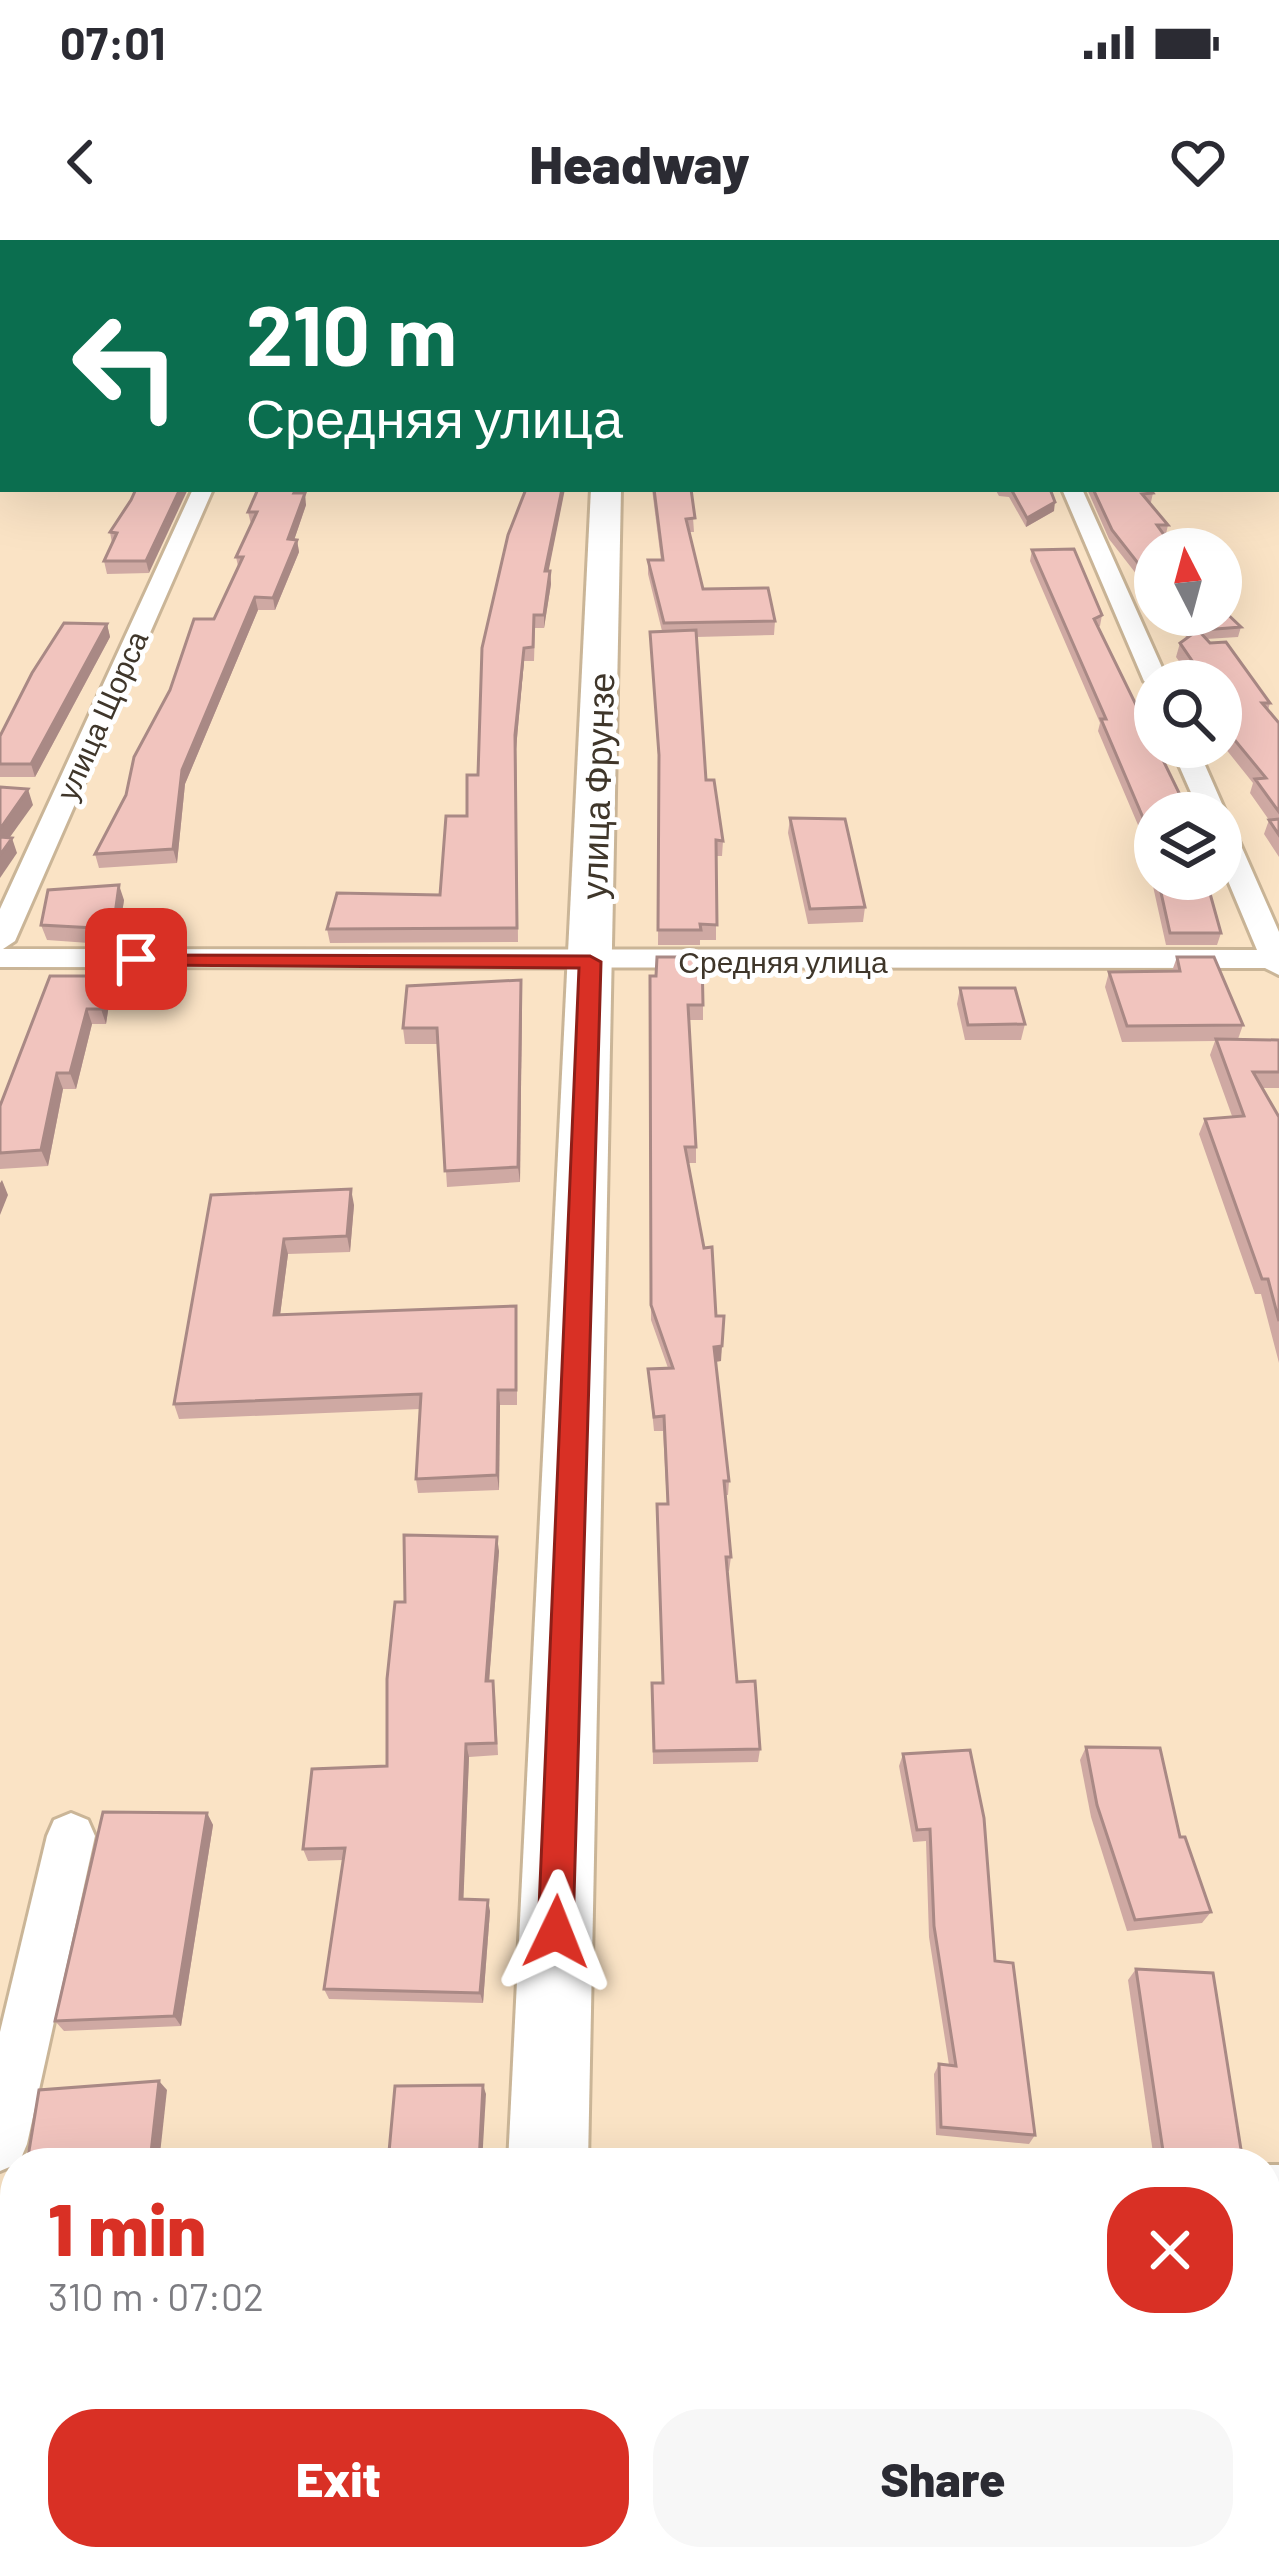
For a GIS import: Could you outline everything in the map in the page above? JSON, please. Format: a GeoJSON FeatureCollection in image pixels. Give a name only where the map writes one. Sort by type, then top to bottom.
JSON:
{"type":"FeatureCollection","features":[{"type":"Feature","properties":{"kind":"street","name":"улица Щорса"},"geometry":{"type":"LineString","coordinates":[[0,941],[202,492]]}},
{"type":"Feature","properties":{"kind":"street","name":"улица Фрунзе"},"geometry":{"type":"LineString","coordinates":[[549,2148],[606,492]]}},
{"type":"Feature","properties":{"kind":"street"},"geometry":{"type":"LineString","coordinates":[[1073,492],[1147,660]]}},
{"type":"Feature","properties":{"kind":"street"},"geometry":{"type":"LineString","coordinates":[[1242,880],[1278,961]]}},
{"type":"Feature","properties":{"kind":"street","name":"Средняя улица"},"geometry":{"type":"LineString","coordinates":[[0,958],[1278,961]]}},
{"type":"Feature","properties":{"kind":"street"},"geometry":{"type":"LineString","coordinates":[[0,2144],[71,1836]]}},
{"type":"Feature","properties":{"kind":"building"},"geometry":{"type":"Polygon","coordinates":[[[135,492],[179,492],[146,561],[104,561],[117,533],[110,532],[135,492]]]}},
{"type":"Feature","properties":{"kind":"building"},"geometry":{"type":"Polygon","coordinates":[[[257,492],[305,493],[288,539],[297,540],[273,598],[255,597],[182,770],[173,849],[95,854],[126,795],[134,757],[170,690],[194,619],[214,619],[243,557],[236,557],[257,512],[248,512],[257,492]]]}},
{"type":"Feature","properties":{"kind":"building"},"geometry":{"type":"Polygon","coordinates":[[[525,492],[561,492],[545,571],[550,571],[544,615],[534,615],[533,647],[524,648],[515,735],[517,928],[327,929],[337,893],[440,895],[446,816],[467,816],[467,775],[478,775],[482,648],[508,535],[525,492]]]}},
{"type":"Feature","properties":{"kind":"building"},"geometry":{"type":"Polygon","coordinates":[[[654,492],[691,492],[695,518],[686,519],[703,589],[768,588],[775,621],[664,623],[648,560],[663,560],[654,492]]]}},
{"type":"Feature","properties":{"kind":"building"},"geometry":{"type":"Polygon","coordinates":[[[1013,492],[1051,492],[1055,502],[1027,518],[1013,492]]]}},
{"type":"Feature","properties":{"kind":"building"},"geometry":{"type":"Polygon","coordinates":[[[1094,492],[1153,493],[1142,494],[1168,525],[1134,528],[1134,558],[1112,530],[1094,492]]]}},
{"type":"Feature","properties":{"kind":"building"},"geometry":{"type":"Polygon","coordinates":[[[1074,549],[1102,615],[1094,619],[1134,701],[1134,768],[1167,768],[1179,792],[1134,792],[1134,797],[1101,719],[1106,719],[1032,550],[1074,549]]]}},
{"type":"Feature","properties":{"kind":"building"},"geometry":{"type":"Polygon","coordinates":[[[64,623],[107,624],[31,764],[0,764],[0,736],[64,623]]]}},
{"type":"Feature","properties":{"kind":"building"},"geometry":{"type":"Polygon","coordinates":[[[696,630],[706,780],[714,780],[723,841],[716,840],[717,925],[700,924],[701,930],[658,930],[659,755],[650,632],[696,630]]]}},
{"type":"Feature","properties":{"kind":"building"},"geometry":{"type":"Polygon","coordinates":[[[1190,636],[1226,642],[1239,660],[1192,660],[1180,643],[1190,636]]]}},
{"type":"Feature","properties":{"kind":"building"},"geometry":{"type":"Polygon","coordinates":[[[1242,664],[1270,703],[1262,703],[1279,723],[1279,812],[1255,779],[1266,778],[1242,749],[1242,664]]]}},
{"type":"Feature","properties":{"kind":"building"},"geometry":{"type":"Polygon","coordinates":[[[0,787],[28,789],[0,829],[0,787]]]}},
{"type":"Feature","properties":{"kind":"building"},"geometry":{"type":"Polygon","coordinates":[[[790,818],[845,819],[865,907],[810,909],[790,818]]]}},
{"type":"Feature","properties":{"kind":"building"},"geometry":{"type":"Polygon","coordinates":[[[0,837],[12,838],[0,855],[0,837]]]}},
{"type":"Feature","properties":{"kind":"building"},"geometry":{"type":"Polygon","coordinates":[[[119,885],[113,929],[41,925],[48,890],[119,885]]]}},
{"type":"Feature","properties":{"kind":"building"},"geometry":{"type":"Polygon","coordinates":[[[1163,900],[1212,900],[1221,933],[1170,933],[1163,900]]]}},
{"type":"Feature","properties":{"kind":"building"},"geometry":{"type":"Polygon","coordinates":[[[657,957],[702,957],[703,1005],[688,1005],[696,1147],[685,1147],[704,1248],[712,1247],[716,1316],[724,1316],[722,1346],[714,1347],[729,1481],[724,1481],[731,1557],[726,1557],[737,1682],[755,1681],[760,1749],[654,1751],[652,1683],[663,1683],[657,1504],[668,1504],[664,1416],[654,1417],[648,1369],[673,1368],[651,1305],[650,976],[656,976],[657,957]]]}},
{"type":"Feature","properties":{"kind":"building"},"geometry":{"type":"Polygon","coordinates":[[[1177,957],[1214,957],[1243,1025],[1127,1026],[1109,972],[1180,971],[1177,957]]]}},
{"type":"Feature","properties":{"kind":"building"},"geometry":{"type":"Polygon","coordinates":[[[50,976],[106,976],[101,1009],[87,1009],[70,1073],[57,1073],[41,1150],[0,1153],[0,1106],[50,976]]]}},
{"type":"Feature","properties":{"kind":"building"},"geometry":{"type":"Polygon","coordinates":[[[521,980],[518,1167],[445,1171],[437,1028],[403,1028],[407,986],[521,980]]]}},
{"type":"Feature","properties":{"kind":"building"},"geometry":{"type":"Polygon","coordinates":[[[960,988],[1015,988],[1025,1024],[968,1025],[960,988]]]}},
{"type":"Feature","properties":{"kind":"building"},"geometry":{"type":"Polygon","coordinates":[[[1216,1039],[1279,1040],[1279,1072],[1253,1072],[1279,1117],[1279,1321],[1268,1279],[1262,1279],[1205,1119],[1244,1116],[1216,1039]]]}},
{"type":"Feature","properties":{"kind":"building"},"geometry":{"type":"Polygon","coordinates":[[[351,1189],[347,1236],[284,1239],[274,1315],[516,1306],[516,1390],[498,1390],[497,1475],[416,1479],[421,1394],[174,1404],[211,1195],[351,1189]]]}},
{"type":"Feature","properties":{"kind":"building"},"geometry":{"type":"Polygon","coordinates":[[[404,1535],[497,1537],[486,1681],[493,1681],[496,1743],[466,1744],[460,1899],[488,1900],[480,1993],[324,1989],[345,1848],[303,1849],[312,1769],[387,1766],[387,1679],[395,1602],[405,1602],[404,1535]]]}},
{"type":"Feature","properties":{"kind":"building"},"geometry":{"type":"Polygon","coordinates":[[[1086,1747],[1160,1748],[1180,1837],[1185,1837],[1211,1912],[1135,1920],[1097,1805],[1086,1747]]]}},
{"type":"Feature","properties":{"kind":"building"},"geometry":{"type":"Polygon","coordinates":[[[970,1750],[984,1818],[995,1961],[1013,1963],[1035,2135],[941,2127],[939,2064],[956,2066],[934,1926],[930,1829],[917,1830],[903,1754],[970,1750]]]}},
{"type":"Feature","properties":{"kind":"building"},"geometry":{"type":"Polygon","coordinates":[[[103,1812],[207,1813],[174,2016],[55,2021],[103,1812]]]}},
{"type":"Feature","properties":{"kind":"building"},"geometry":{"type":"Polygon","coordinates":[[[1136,1969],[1213,1973],[1241,2148],[1163,2148],[1136,1969]]]}},
{"type":"Feature","properties":{"kind":"building"},"geometry":{"type":"Polygon","coordinates":[[[159,2081],[152,2148],[29,2148],[39,2090],[159,2081]]]}},
{"type":"Feature","properties":{"kind":"building"},"geometry":{"type":"Polygon","coordinates":[[[483,2085],[480,2148],[389,2148],[395,2086],[483,2085]]]}},
{"type":"Feature","properties":{"kind":"route"},"geometry":{"type":"LineString","coordinates":[[136,959],[590,962],[556,1932]]}}]}
